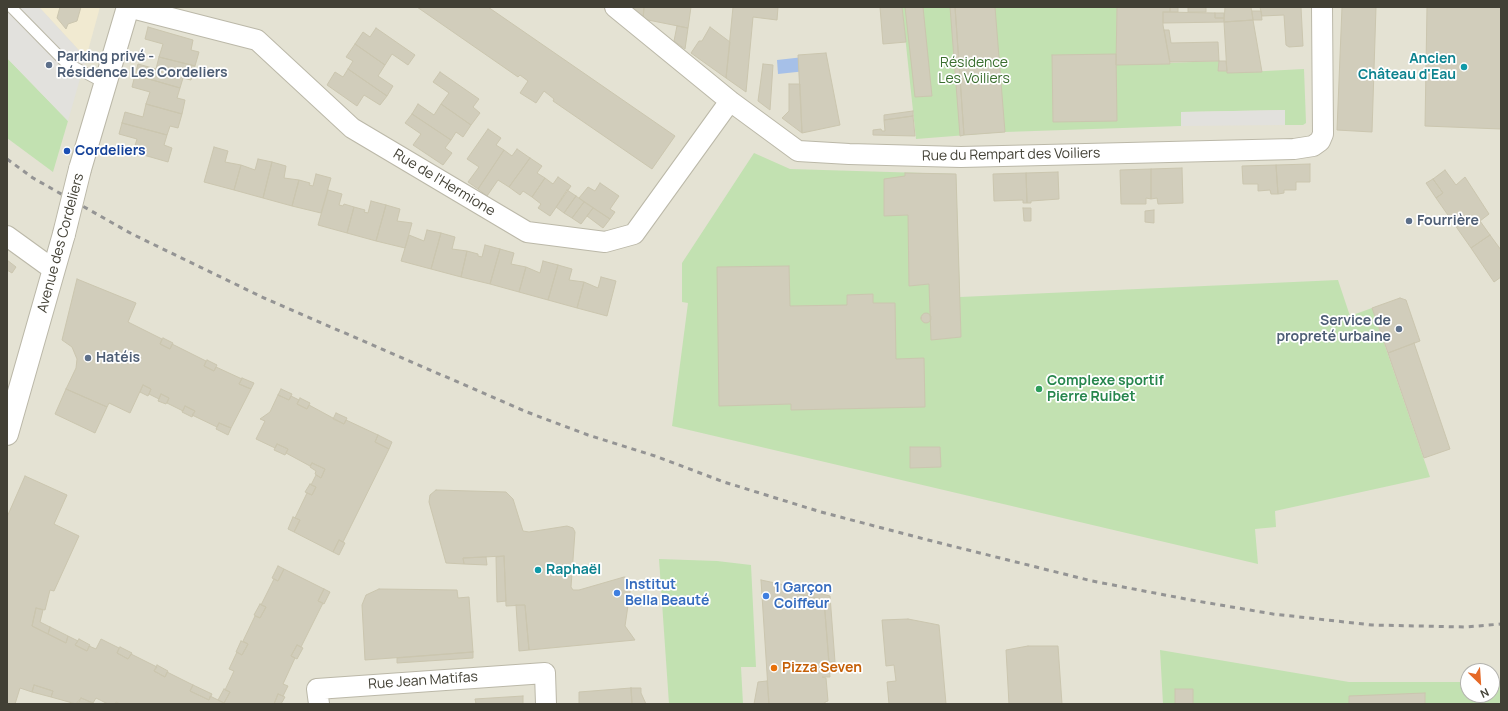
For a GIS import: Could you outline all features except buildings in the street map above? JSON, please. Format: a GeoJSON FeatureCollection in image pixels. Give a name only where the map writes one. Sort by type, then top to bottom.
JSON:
{"type":"FeatureCollection","features":[{"type":"Feature","properties":{"kind":"street","name":"Avenue des Cordeliers"},"geometry":{"type":"LineString","coordinates":[[8,429],[64,234],[80,168],[128,7]]}},
{"type":"Feature","properties":{"kind":"street","name":"Rue de l'Hermione"},"geometry":{"type":"LineString","coordinates":[[128,7],[256,40],[352,128],[527,232],[605,242],[634,234],[730,101]]}},
{"type":"Feature","properties":{"kind":"street","name":"Rue du Rempart des Voiliers"},"geometry":{"type":"LineString","coordinates":[[615,7],[730,101],[798,151],[961,157],[1294,149],[1313,146],[1320,140],[1323,134],[1322,7]]}},
{"type":"Feature","properties":{"kind":"street"},"geometry":{"type":"LineString","coordinates":[[7,236],[54,270]]}},
{"type":"Feature","properties":{"kind":"street","name":"Rue Jean Matifas"},"geometry":{"type":"LineString","coordinates":[[318,704],[318,689],[545,673],[546,704]]}},
{"type":"Feature","properties":{"kind":"lane"},"geometry":{"type":"LineString","coordinates":[[11,7],[65,62],[106,84]]}},
{"type":"Feature","properties":{"kind":"shaded area"},"geometry":{"type":"Polygon","coordinates":[[[7,7],[1501,7],[1501,704],[7,704],[7,7]]]}},
{"type":"Feature","properties":{"kind":"shaded area","name":"Parking privé - Résidence Les Cordeliers"},"geometry":{"type":"Polygon","coordinates":[[[7,7],[39,7],[86,58],[68,121],[7,58],[7,7]]]}},
{"type":"Feature","properties":{"kind":"shaded area"},"geometry":{"type":"Polygon","coordinates":[[[39,7],[100,7],[86,58],[39,7]]]}},
{"type":"Feature","properties":{"kind":"shaded area"},"geometry":{"type":"Polygon","coordinates":[[[1285,110],[1285,125],[1181,126],[1181,112],[1285,110]]]}},
{"type":"Feature","properties":{"kind":"green space","name":"Résidence Les Voiliers"},"geometry":{"type":"Polygon","coordinates":[[[902,7],[1117,7],[1116,65],[1219,61],[1219,71],[1227,71],[1227,73],[1304,69],[1306,123],[1303,125],[1285,125],[1285,110],[1182,112],[1181,126],[1005,132],[916,139],[902,7]]]}},
{"type":"Feature","properties":{"kind":"green space"},"geometry":{"type":"Polygon","coordinates":[[[7,58],[68,121],[53,172],[7,138],[7,58]]]}},
{"type":"Feature","properties":{"kind":"green space","name":"Complexe sportif Pierre Ruibet"},"geometry":{"type":"Polygon","coordinates":[[[754,153],[790,169],[956,174],[960,297],[1338,280],[1350,316],[1372,308],[1430,477],[1275,511],[1276,527],[1255,529],[1258,564],[672,426],[688,303],[682,302],[682,263],[754,153]]]}},
{"type":"Feature","properties":{"kind":"green space"},"geometry":{"type":"Polygon","coordinates":[[[659,559],[717,561],[751,565],[756,667],[741,667],[743,704],[669,704],[659,559]]]}},
{"type":"Feature","properties":{"kind":"green space"},"geometry":{"type":"Polygon","coordinates":[[[1160,650],[1349,682],[1460,682],[1460,703],[1500,703],[1501,682],[1501,704],[1163,704],[1160,650]]]}},
{"type":"Feature","properties":{"kind":"water"},"geometry":{"type":"Polygon","coordinates":[[[804,57],[806,71],[778,74],[777,60],[804,57]]]}},
{"type":"Feature","properties":{"kind":"railway"},"geometry":{"type":"LineString","coordinates":[[7,159],[33,178],[132,234],[264,298],[527,412],[588,435],[655,456],[724,482],[821,512],[928,540],[1092,581],[1191,600],[1273,614],[1372,625],[1466,627],[1501,624]]}},
{"type":"Feature","properties":{"kind":"place","name":"Parking privé - Résidence Les Cordeliers"},"geometry":{"type":"Point","coordinates":[49,65]}},
{"type":"Feature","properties":{"kind":"place","name":"Ancien Château d'Eau"},"geometry":{"type":"Point","coordinates":[1464,67]}},
{"type":"Feature","properties":{"kind":"place","name":"Cordeliers"},"geometry":{"type":"Point","coordinates":[67,151]}},
{"type":"Feature","properties":{"kind":"place","name":"Fourrière"},"geometry":{"type":"Point","coordinates":[1409,221]}},
{"type":"Feature","properties":{"kind":"place","name":"Service de propreté urbaine"},"geometry":{"type":"Point","coordinates":[1399,329]}},
{"type":"Feature","properties":{"kind":"place","name":"Hatéis"},"geometry":{"type":"Point","coordinates":[88,358]}},
{"type":"Feature","properties":{"kind":"place","name":"Complexe sportif Pierre Ruibet"},"geometry":{"type":"Point","coordinates":[1039,389]}},
{"type":"Feature","properties":{"kind":"place","name":"Raphaël"},"geometry":{"type":"Point","coordinates":[538,570]}},
{"type":"Feature","properties":{"kind":"place","name":"Institut Bella Beauté"},"geometry":{"type":"Point","coordinates":[617,593]}},
{"type":"Feature","properties":{"kind":"place","name":"1 Garçon Coiffeur"},"geometry":{"type":"Point","coordinates":[766,596]}},
{"type":"Feature","properties":{"kind":"place","name":"Pizza Seven"},"geometry":{"type":"Point","coordinates":[774,668]}}]}
